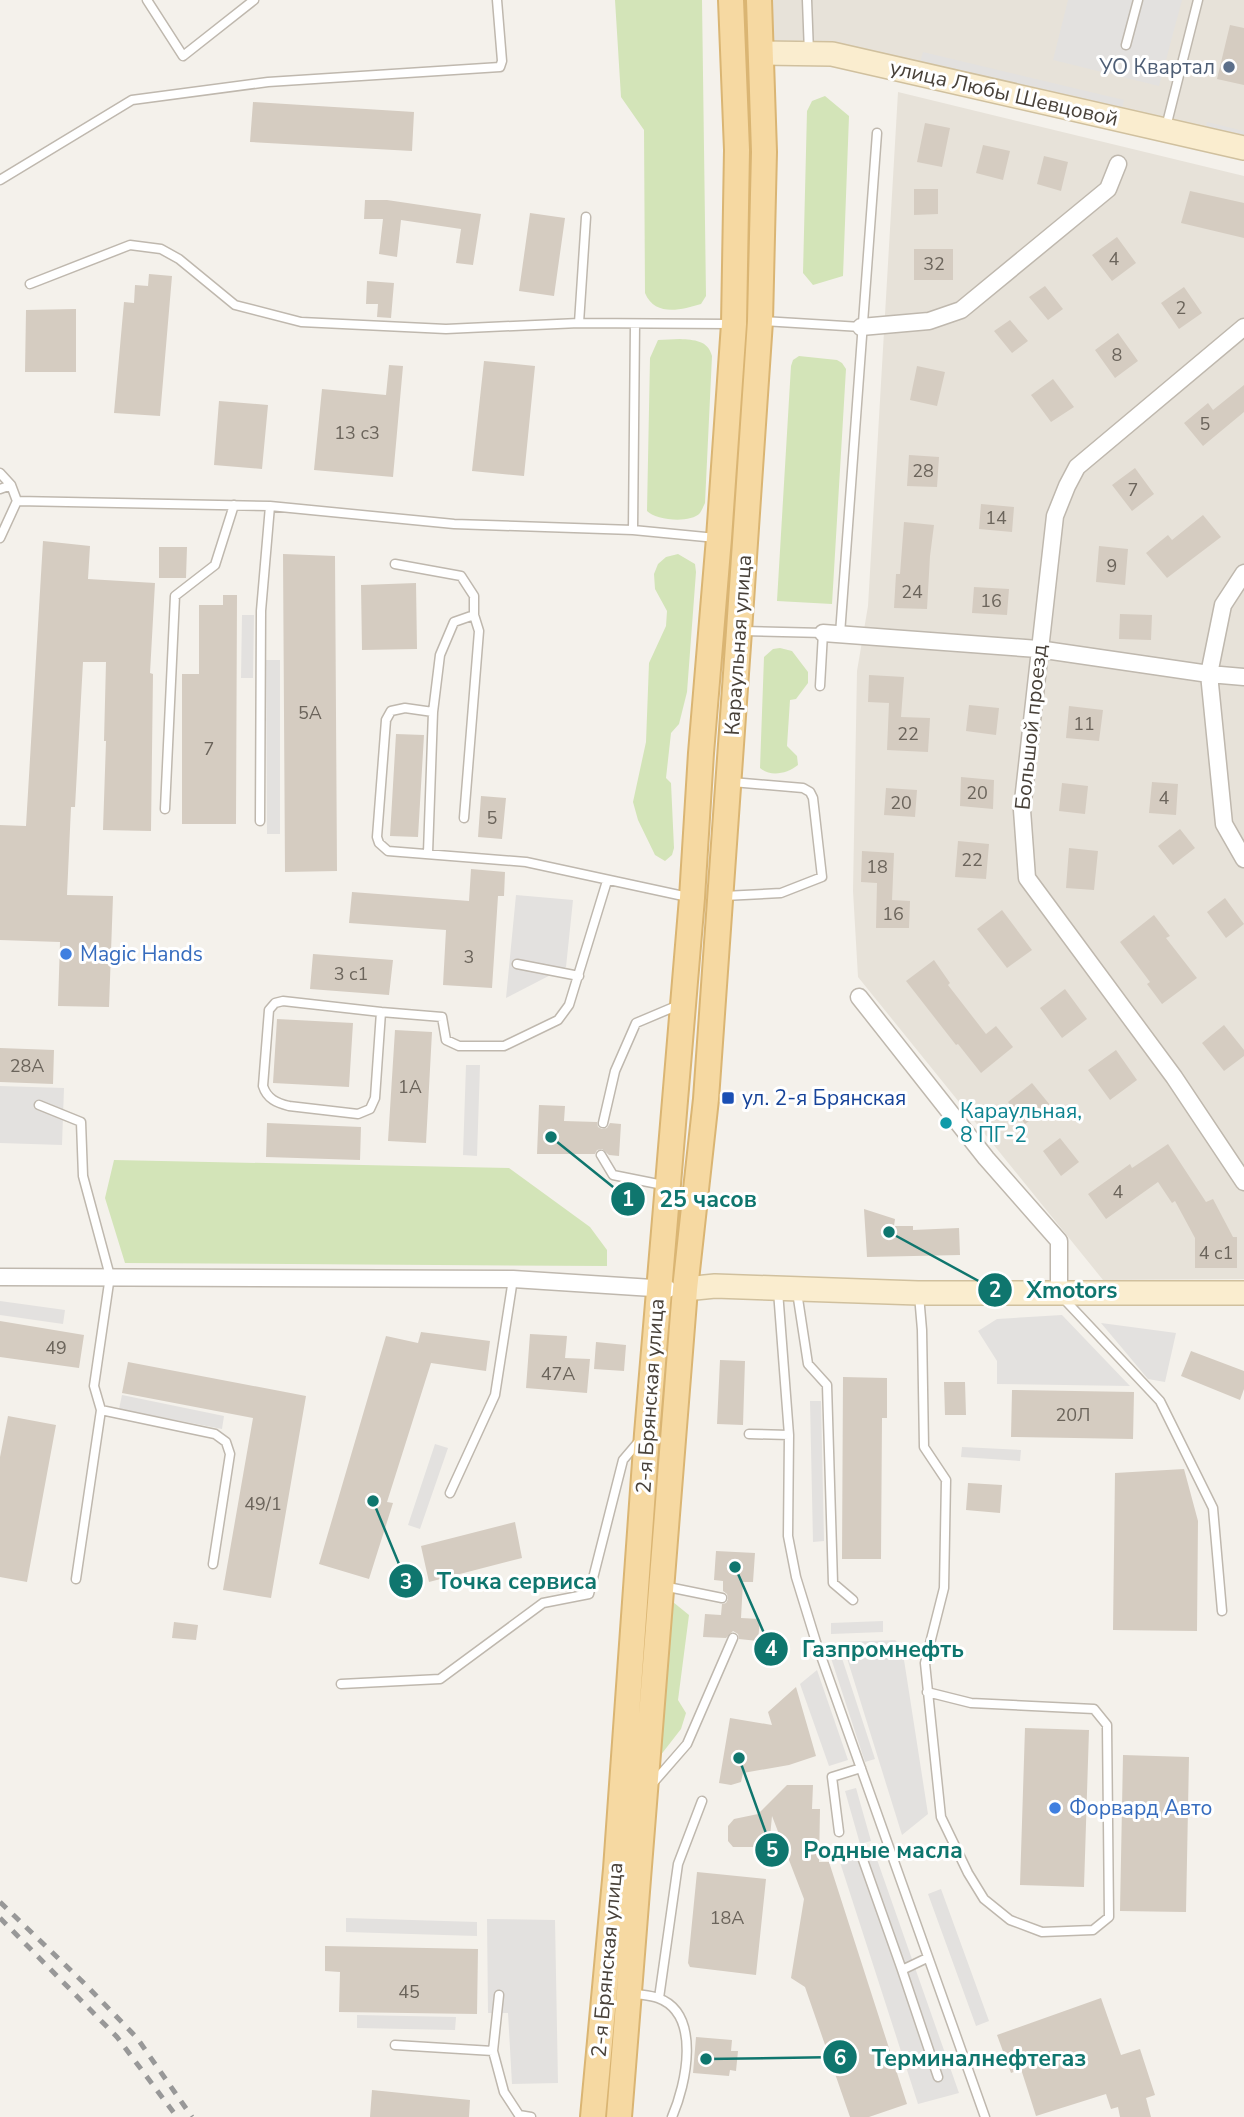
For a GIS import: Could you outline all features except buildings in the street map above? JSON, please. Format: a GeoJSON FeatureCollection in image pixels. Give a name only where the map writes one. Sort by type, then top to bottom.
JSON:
{"type":"FeatureCollection","features":[{"type":"Feature","properties":{"kind":"main road","name":"Караульная улица"},"geometry":{"type":"LineString","coordinates":[[659,1289],[692,898],[734,324],[737,150],[731,0]]}},
{"type":"Feature","properties":{"kind":"main road","name":"Караульная улица"},"geometry":{"type":"LineString","coordinates":[[685,1289],[706,1099],[760,321],[764,152],[763,1]]}},
{"type":"Feature","properties":{"kind":"main road","name":"2-я Брянская улица"},"geometry":{"type":"LineString","coordinates":[[593,2117],[616,1869],[659,1289]]}},
{"type":"Feature","properties":{"kind":"main road","name":"2-я Брянская улица"},"geometry":{"type":"LineString","coordinates":[[619,2117],[685,1289]]}},
{"type":"Feature","properties":{"kind":"street","name":"улица Любы Шевцовой"},"geometry":{"type":"LineString","coordinates":[[762,53],[832,54],[1244,148]]}},
{"type":"Feature","properties":{"kind":"street"},"geometry":{"type":"LineString","coordinates":[[861,327],[929,321],[961,310],[1108,189],[1118,164]]}},
{"type":"Feature","properties":{"kind":"street","name":"Большой проезд"},"geometry":{"type":"LineString","coordinates":[[1244,327],[1077,467],[1067,485],[1055,516],[1022,810],[1027,878],[1174,1077],[1244,1182]]}},
{"type":"Feature","properties":{"kind":"street"},"geometry":{"type":"LineString","coordinates":[[1244,573],[1223,605],[1209,674],[1224,824],[1244,859]]}},
{"type":"Feature","properties":{"kind":"street"},"geometry":{"type":"LineString","coordinates":[[832,634],[1038,649],[1244,677]]}},
{"type":"Feature","properties":{"kind":"street"},"geometry":{"type":"LineString","coordinates":[[859,997],[986,1158],[1059,1241],[1059,1294]]}},
{"type":"Feature","properties":{"kind":"street","name":"2-я Брянская улица"},"geometry":{"type":"LineString","coordinates":[[0,1277],[513,1279],[659,1289]]}},
{"type":"Feature","properties":{"kind":"street"},"geometry":{"type":"LineString","coordinates":[[659,1289],[716,1286],[918,1293],[1244,1293]]}},
{"type":"Feature","properties":{"kind":"lane"},"geometry":{"type":"LineString","coordinates":[[147,0],[183,56],[254,0]]}},
{"type":"Feature","properties":{"kind":"lane"},"geometry":{"type":"LineString","coordinates":[[0,180],[132,100],[268,82],[500,67],[502,61],[497,0]]}},
{"type":"Feature","properties":{"kind":"lane"},"geometry":{"type":"LineString","coordinates":[[807,0],[810,54]]}},
{"type":"Feature","properties":{"kind":"lane"},"geometry":{"type":"LineString","coordinates":[[1126,45],[1138,0]]}},
{"type":"Feature","properties":{"kind":"lane"},"geometry":{"type":"LineString","coordinates":[[1166,130],[1198,0]]}},
{"type":"Feature","properties":{"kind":"lane"},"geometry":{"type":"LineString","coordinates":[[820,686],[832,634],[877,132]]}},
{"type":"Feature","properties":{"kind":"lane"},"geometry":{"type":"LineString","coordinates":[[579,323],[586,217]]}},
{"type":"Feature","properties":{"kind":"lane"},"geometry":{"type":"LineString","coordinates":[[30,284],[130,245],[161,249],[179,259],[235,304],[301,322],[446,329],[579,323],[734,324]]}},
{"type":"Feature","properties":{"kind":"lane"},"geometry":{"type":"LineString","coordinates":[[760,321],[861,327]]}},
{"type":"Feature","properties":{"kind":"lane"},"geometry":{"type":"LineString","coordinates":[[633,530],[635,324]]}},
{"type":"Feature","properties":{"kind":"lane"},"geometry":{"type":"LineString","coordinates":[[0,473],[12,485],[17,501],[0,538]]}},
{"type":"Feature","properties":{"kind":"lane"},"geometry":{"type":"LineString","coordinates":[[0,489],[12,485]]}},
{"type":"Feature","properties":{"kind":"lane"},"geometry":{"type":"LineString","coordinates":[[17,501],[270,506],[454,524],[633,530],[719,538]]}},
{"type":"Feature","properties":{"kind":"lane"},"geometry":{"type":"LineString","coordinates":[[166,809],[175,596],[215,565],[234,505]]}},
{"type":"Feature","properties":{"kind":"lane"},"geometry":{"type":"LineString","coordinates":[[260,821],[261,611],[270,506]]}},
{"type":"Feature","properties":{"kind":"lane"},"geometry":{"type":"LineString","coordinates":[[396,564],[461,576],[474,596],[474,615],[479,631],[464,818]]}},
{"type":"Feature","properties":{"kind":"lane"},"geometry":{"type":"LineString","coordinates":[[428,853],[433,712],[440,655],[454,622],[474,615]]}},
{"type":"Feature","properties":{"kind":"lane"},"geometry":{"type":"LineString","coordinates":[[739,631],[832,634]]}},
{"type":"Feature","properties":{"kind":"lane"},"geometry":{"type":"LineString","coordinates":[[433,712],[405,708],[391,711],[386,720],[377,836],[379,843],[388,851],[526,862],[692,898]]}},
{"type":"Feature","properties":{"kind":"lane"},"geometry":{"type":"LineString","coordinates":[[721,896],[781,893],[822,877],[810,792],[803,788],[729,782]]}},
{"type":"Feature","properties":{"kind":"lane"},"geometry":{"type":"LineString","coordinates":[[381,1012],[375,1098],[369,1109],[358,1114],[289,1106],[266,1094],[263,1086],[269,1010],[275,1003],[283,1001],[442,1017],[446,1040],[459,1046],[504,1046],[558,1020],[569,1006],[607,881]]}},
{"type":"Feature","properties":{"kind":"lane"},"geometry":{"type":"LineString","coordinates":[[517,964],[579,976]]}},
{"type":"Feature","properties":{"kind":"lane"},"geometry":{"type":"LineString","coordinates":[[603,1123],[615,1071],[636,1023],[683,1003]]}},
{"type":"Feature","properties":{"kind":"lane"},"geometry":{"type":"LineString","coordinates":[[39,1105],[81,1122],[83,1176],[110,1276],[94,1385],[101,1410],[76,1579]]}},
{"type":"Feature","properties":{"kind":"lane"},"geometry":{"type":"LineString","coordinates":[[601,1155],[613,1175],[669,1186]]}},
{"type":"Feature","properties":{"kind":"lane"},"geometry":{"type":"LineString","coordinates":[[450,1493],[495,1395],[513,1279]]}},
{"type":"Feature","properties":{"kind":"lane"},"geometry":{"type":"LineString","coordinates":[[787,1289],[788,1536],[796,1577],[816,1642],[985,2117]]}},
{"type":"Feature","properties":{"kind":"lane"},"geometry":{"type":"LineString","coordinates":[[787,1289],[808,1364],[828,1385],[833,1583],[853,1600]]}},
{"type":"Feature","properties":{"kind":"lane"},"geometry":{"type":"LineString","coordinates":[[918,1293],[922,1330],[924,1447],[946,1480],[944,1588],[925,1663],[927,1692],[941,1817],[984,1899],[1010,1920],[1042,1932],[1093,1930],[1109,1917],[1107,1725],[1094,1709],[971,1703],[927,1692]]}},
{"type":"Feature","properties":{"kind":"lane"},"geometry":{"type":"LineString","coordinates":[[1059,1294],[1160,1401],[1213,1508],[1222,1611]]}},
{"type":"Feature","properties":{"kind":"lane"},"geometry":{"type":"LineString","coordinates":[[101,1410],[215,1434],[226,1442],[230,1454],[213,1564]]}},
{"type":"Feature","properties":{"kind":"lane"},"geometry":{"type":"LineString","coordinates":[[341,1684],[440,1679],[542,1603],[589,1594],[623,1460],[647,1434]]}},
{"type":"Feature","properties":{"kind":"lane"},"geometry":{"type":"LineString","coordinates":[[748,1434],[789,1435]]}},
{"type":"Feature","properties":{"kind":"lane"},"geometry":{"type":"LineString","coordinates":[[663,1586],[722,1598]]}},
{"type":"Feature","properties":{"kind":"lane"},"geometry":{"type":"LineString","coordinates":[[646,1791],[687,1744],[733,1638]]}},
{"type":"Feature","properties":{"kind":"lane"},"geometry":{"type":"LineString","coordinates":[[839,1832],[832,1777],[861,1768]]}},
{"type":"Feature","properties":{"kind":"lane"},"geometry":{"type":"LineString","coordinates":[[659,1998],[678,1864],[702,1801]]}},
{"type":"Feature","properties":{"kind":"lane"},"geometry":{"type":"LineString","coordinates":[[862,1857],[938,2077]]}},
{"type":"Feature","properties":{"kind":"lane"},"geometry":{"type":"LineString","coordinates":[[902,1970],[927,1958]]}},
{"type":"Feature","properties":{"kind":"lane"},"geometry":{"type":"LineString","coordinates":[[630,1993],[659,1998],[678,2012],[688,2045],[684,2086],[672,2117]]}},
{"type":"Feature","properties":{"kind":"lane"},"geometry":{"type":"LineString","coordinates":[[499,1995],[493,2051],[504,2092],[519,2115],[531,2117]]}},
{"type":"Feature","properties":{"kind":"lane"},"geometry":{"type":"LineString","coordinates":[[395,2045],[493,2051]]}},
{"type":"Feature","properties":{"kind":"shaded area"},"geometry":{"type":"Polygon","coordinates":[[[759,0],[1244,0],[1244,148],[871,64],[762,53],[759,0]]]}},
{"type":"Feature","properties":{"kind":"shaded area"},"geometry":{"type":"Polygon","coordinates":[[[1068,0],[1182,0],[1159,86],[1053,60],[1068,0]]]}},
{"type":"Feature","properties":{"kind":"shaded area"},"geometry":{"type":"Polygon","coordinates":[[[923,52],[1124,100],[1122,109],[920,62],[923,52]]]}},
{"type":"Feature","properties":{"kind":"shaded area"},"geometry":{"type":"Polygon","coordinates":[[[898,92],[1244,176],[1244,1279],[1103,1280],[858,977],[853,891],[857,671],[868,606],[898,92]]]}},
{"type":"Feature","properties":{"kind":"shaded area"},"geometry":{"type":"Polygon","coordinates":[[[1207,122],[1244,131],[1244,142],[1204,133],[1207,122]]]}},
{"type":"Feature","properties":{"kind":"shaded area"},"geometry":{"type":"Polygon","coordinates":[[[242,615],[254,615],[253,678],[241,678],[242,615]]]}},
{"type":"Feature","properties":{"kind":"shaded area"},"geometry":{"type":"Polygon","coordinates":[[[266,660],[280,660],[280,834],[267,834],[266,660]]]}},
{"type":"Feature","properties":{"kind":"shaded area"},"geometry":{"type":"Polygon","coordinates":[[[516,895],[573,900],[566,967],[506,998],[516,895]]]}},
{"type":"Feature","properties":{"kind":"shaded area"},"geometry":{"type":"Polygon","coordinates":[[[466,1065],[480,1065],[477,1156],[463,1155],[466,1065]]]}},
{"type":"Feature","properties":{"kind":"shaded area"},"geometry":{"type":"Polygon","coordinates":[[[0,1086],[64,1088],[62,1145],[0,1143],[0,1086]]]}},
{"type":"Feature","properties":{"kind":"shaded area"},"geometry":{"type":"Polygon","coordinates":[[[0,1301],[65,1310],[63,1324],[0,1315],[0,1301]]]}},
{"type":"Feature","properties":{"kind":"shaded area"},"geometry":{"type":"Polygon","coordinates":[[[1062,1315],[1130,1386],[997,1384],[997,1361],[978,1331],[997,1319],[1062,1315]]]}},
{"type":"Feature","properties":{"kind":"shaded area"},"geometry":{"type":"Polygon","coordinates":[[[1101,1323],[1176,1333],[1165,1382],[1148,1379],[1101,1323]]]}},
{"type":"Feature","properties":{"kind":"shaded area"},"geometry":{"type":"Polygon","coordinates":[[[122,1395],[224,1416],[222,1429],[119,1409],[122,1395]]]}},
{"type":"Feature","properties":{"kind":"shaded area"},"geometry":{"type":"Polygon","coordinates":[[[810,1401],[821,1401],[824,1541],[813,1542],[810,1401]]]}},
{"type":"Feature","properties":{"kind":"shaded area"},"geometry":{"type":"Polygon","coordinates":[[[435,1444],[448,1448],[420,1529],[408,1525],[435,1444]]]}},
{"type":"Feature","properties":{"kind":"shaded area"},"geometry":{"type":"Polygon","coordinates":[[[962,1447],[1021,1450],[1020,1461],[961,1457],[962,1447]]]}},
{"type":"Feature","properties":{"kind":"shaded area"},"geometry":{"type":"Polygon","coordinates":[[[883,1621],[883,1632],[831,1634],[831,1623],[883,1621]]]}},
{"type":"Feature","properties":{"kind":"shaded area"},"geometry":{"type":"Polygon","coordinates":[[[895,1640],[902,1647],[928,1814],[902,1835],[842,1642],[895,1640]]]}},
{"type":"Feature","properties":{"kind":"shaded area"},"geometry":{"type":"Polygon","coordinates":[[[837,1643],[875,1759],[865,1762],[827,1646],[837,1643]]]}},
{"type":"Feature","properties":{"kind":"shaded area"},"geometry":{"type":"Polygon","coordinates":[[[817,1670],[848,1760],[829,1766],[800,1684],[817,1670]]]}},
{"type":"Feature","properties":{"kind":"shaded area"},"geometry":{"type":"Polygon","coordinates":[[[856,1788],[871,1841],[860,1844],[845,1791],[856,1788]]]}},
{"type":"Feature","properties":{"kind":"shaded area"},"geometry":{"type":"Polygon","coordinates":[[[874,1851],[959,2093],[918,2104],[837,1853],[874,1851]]]}},
{"type":"Feature","properties":{"kind":"shaded area"},"geometry":{"type":"Polygon","coordinates":[[[941,1889],[989,2021],[976,2026],[928,1894],[941,1889]]]}},
{"type":"Feature","properties":{"kind":"shaded area"},"geometry":{"type":"Polygon","coordinates":[[[346,1918],[477,1922],[477,1936],[346,1932],[346,1918]]]}},
{"type":"Feature","properties":{"kind":"shaded area"},"geometry":{"type":"Polygon","coordinates":[[[487,1919],[555,1920],[558,2083],[512,2084],[508,2013],[488,2013],[487,1919]]]}},
{"type":"Feature","properties":{"kind":"shaded area"},"geometry":{"type":"Polygon","coordinates":[[[357,2015],[456,2017],[455,2030],[357,2028],[357,2015]]]}},
{"type":"Feature","properties":{"kind":"green space"},"geometry":{"type":"Polygon","coordinates":[[[615,0],[702,0],[706,296],[701,304],[662,309],[649,301],[645,293],[644,130],[621,97],[615,0]]]}},
{"type":"Feature","properties":{"kind":"green space"},"geometry":{"type":"Polygon","coordinates":[[[825,96],[849,116],[843,276],[813,285],[803,273],[807,111],[812,101],[825,96]]]}},
{"type":"Feature","properties":{"kind":"green space"},"geometry":{"type":"Polygon","coordinates":[[[680,339],[704,344],[712,356],[705,503],[700,513],[695,516],[673,520],[657,517],[647,511],[650,358],[658,340],[680,339]]]}},
{"type":"Feature","properties":{"kind":"green space"},"geometry":{"type":"Polygon","coordinates":[[[799,356],[837,360],[846,369],[832,604],[777,601],[791,366],[793,360],[799,356]]]}},
{"type":"Feature","properties":{"kind":"green space"},"geometry":{"type":"Polygon","coordinates":[[[678,554],[695,564],[696,572],[687,692],[679,724],[671,733],[666,778],[671,783],[674,848],[672,855],[665,861],[655,855],[638,820],[633,802],[646,742],[649,663],[666,626],[667,611],[655,589],[654,574],[658,564],[666,557],[678,554]]]}},
{"type":"Feature","properties":{"kind":"green space"},"geometry":{"type":"Polygon","coordinates":[[[773,649],[792,651],[808,672],[808,683],[796,699],[790,700],[787,746],[797,756],[798,765],[784,772],[774,773],[760,768],[764,657],[773,649]]]}},
{"type":"Feature","properties":{"kind":"green space"},"geometry":{"type":"Polygon","coordinates":[[[114,1160],[509,1168],[590,1227],[607,1250],[607,1266],[125,1263],[105,1198],[114,1160]]]}},
{"type":"Feature","properties":{"kind":"green space"},"geometry":{"type":"Polygon","coordinates":[[[673,1602],[689,1615],[678,1700],[686,1713],[681,1729],[660,1756],[673,1602]]]}},
{"type":"Feature","properties":{"kind":"railway"},"geometry":{"type":"LineString","coordinates":[[0,1902],[137,2038],[192,2117]]}},
{"type":"Feature","properties":{"kind":"railway"},"geometry":{"type":"LineString","coordinates":[[0,1918],[117,2037],[177,2117]]}},
{"type":"Feature","properties":{"kind":"place","name":"УО Квартал"},"geometry":{"type":"Point","coordinates":[1229,67]}},
{"type":"Feature","properties":{"kind":"place","name":"Magic Hands"},"geometry":{"type":"Point","coordinates":[66,954]}},
{"type":"Feature","properties":{"kind":"place","name":"ул. 2-я Брянская"},"geometry":{"type":"Point","coordinates":[728,1098]}},
{"type":"Feature","properties":{"kind":"place","name":"Караульная, 8 ПГ-2"},"geometry":{"type":"Point","coordinates":[946,1123]}},
{"type":"Feature","properties":{"kind":"place","name":"25 часов"},"geometry":{"type":"Point","coordinates":[551,1137]}},
{"type":"Feature","properties":{"kind":"place","name":"Xmotors"},"geometry":{"type":"Point","coordinates":[889,1232]}},
{"type":"Feature","properties":{"kind":"place","name":"Точка сервиса"},"geometry":{"type":"Point","coordinates":[373,1501]}},
{"type":"Feature","properties":{"kind":"place","name":"Газпромнефть"},"geometry":{"type":"Point","coordinates":[735,1567]}},
{"type":"Feature","properties":{"kind":"place","name":"Родные масла"},"geometry":{"type":"Point","coordinates":[739,1758]}},
{"type":"Feature","properties":{"kind":"place","name":"Форвард Авто"},"geometry":{"type":"Point","coordinates":[1055,1808]}},
{"type":"Feature","properties":{"kind":"place","name":"Терминалнефтегаз"},"geometry":{"type":"Point","coordinates":[706,2059]}}]}
